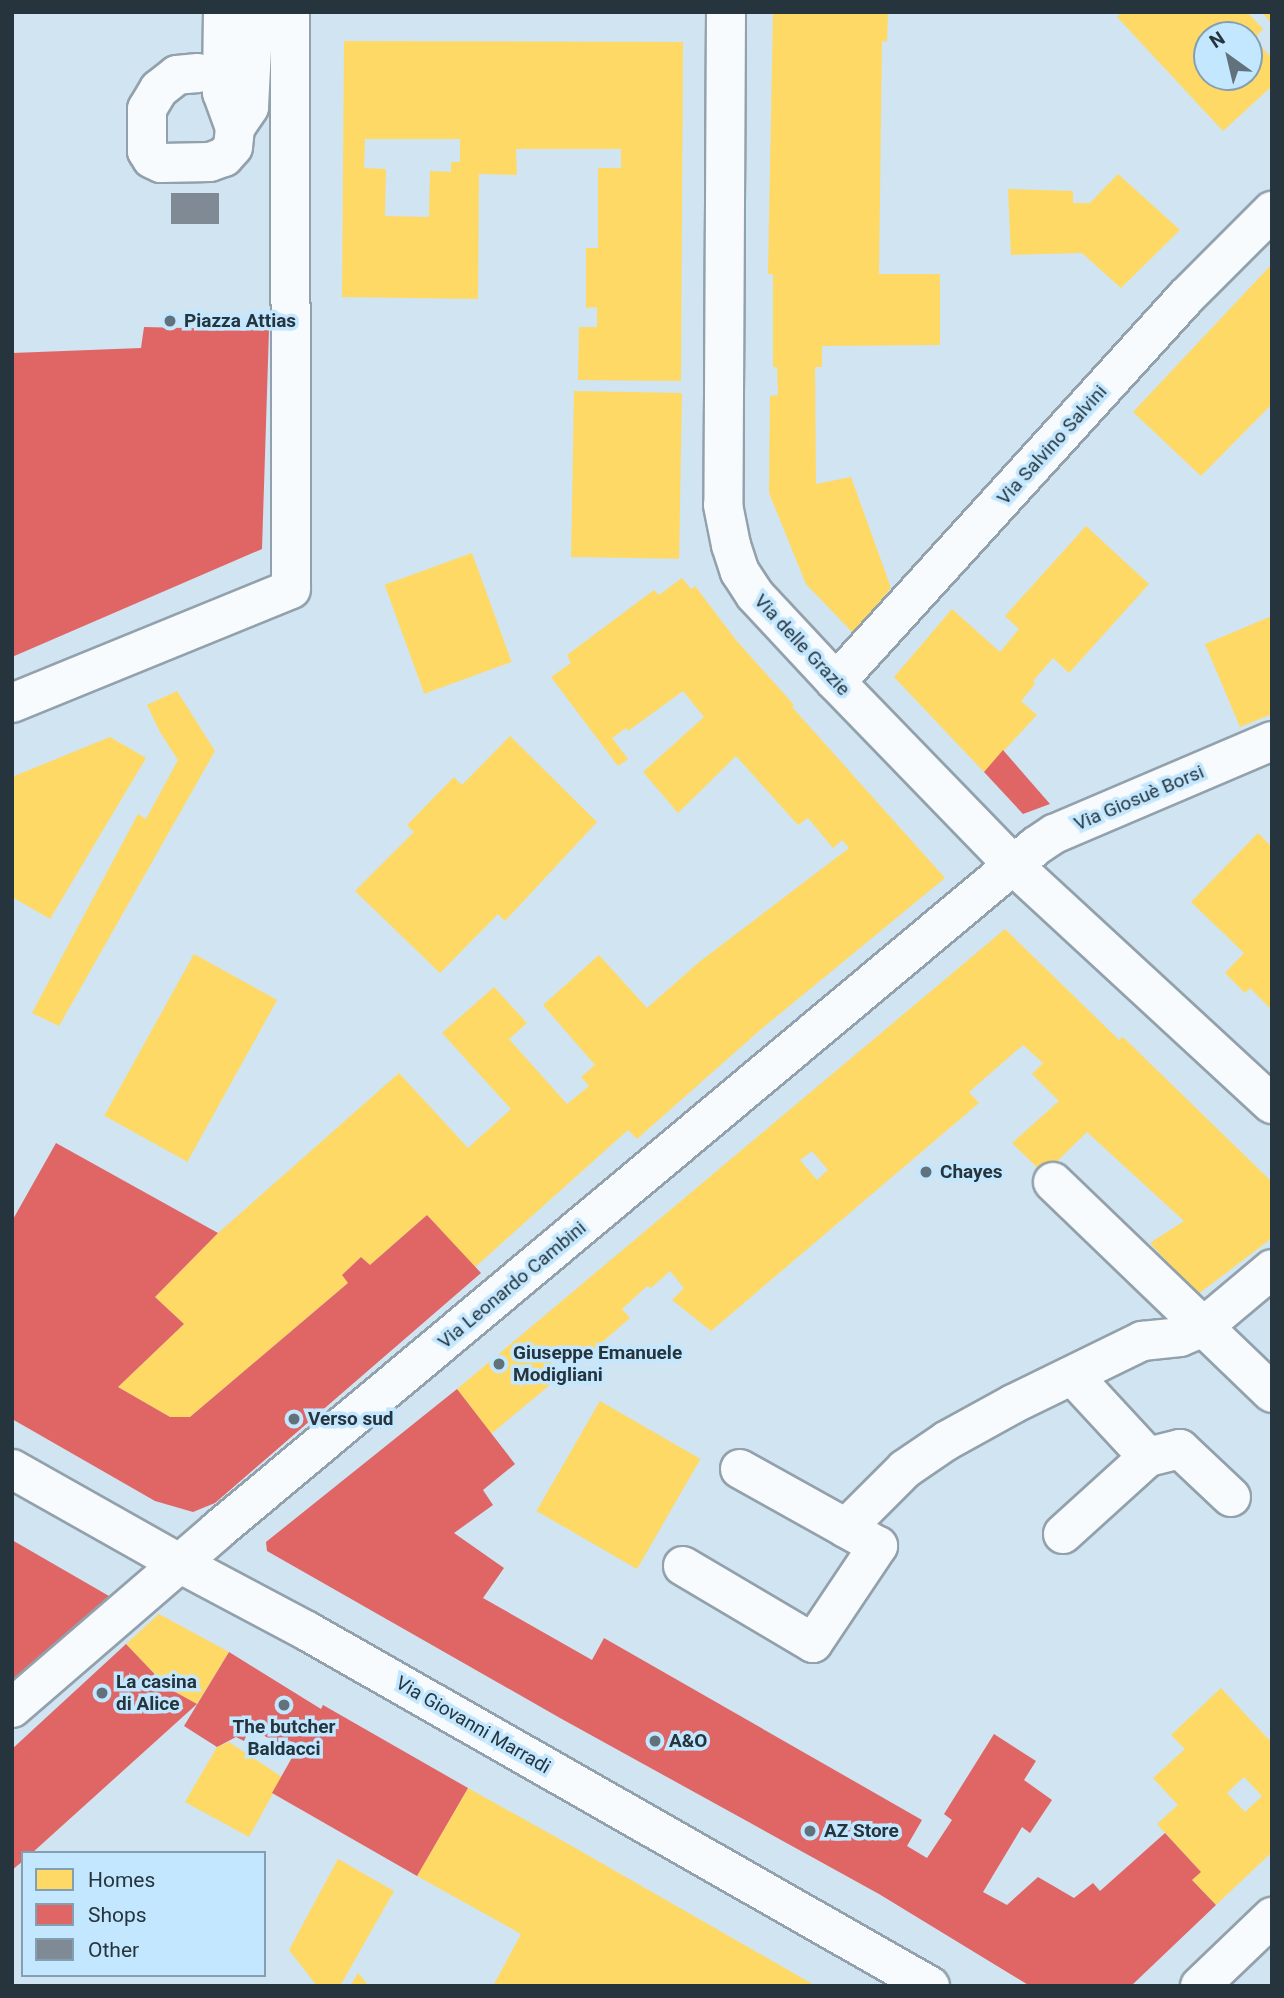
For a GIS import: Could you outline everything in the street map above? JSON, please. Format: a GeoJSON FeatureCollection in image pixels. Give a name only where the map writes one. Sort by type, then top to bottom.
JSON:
{"type":"FeatureCollection","features":[{"type":"Feature","properties":{"kind":"street"},"geometry":{"type":"LineString","coordinates":[[198,73],[177,75],[159,89],[147,109],[147,151],[152,159],[173,163],[210,162],[224,157],[233,147],[234,128],[222,93],[223,12]]}},
{"type":"Feature","properties":{"kind":"street"},"geometry":{"type":"LineString","coordinates":[[234,128],[249,107],[254,12]]}},
{"type":"Feature","properties":{"kind":"street"},"geometry":{"type":"LineString","coordinates":[[12,703],[291,589],[290,12]]}},
{"type":"Feature","properties":{"kind":"street","name":"Via delle Grazie"},"geometry":{"type":"LineString","coordinates":[[726,12],[723,505],[740,572],[755,595],[835,682],[1014,866],[1272,1104]]}},
{"type":"Feature","properties":{"kind":"street","name":"Via Salvino Salvini"},"geometry":{"type":"LineString","coordinates":[[835,682],[1186,297],[1272,211]]}},
{"type":"Feature","properties":{"kind":"street","name":"Via Giosuè Borsi"},"geometry":{"type":"LineString","coordinates":[[1014,866],[1054,834],[1272,741]]}},
{"type":"Feature","properties":{"kind":"street","name":"Via Leonardo Cambini"},"geometry":{"type":"LineString","coordinates":[[12,1707],[179,1563],[1014,866]]}},
{"type":"Feature","properties":{"kind":"street"},"geometry":{"type":"LineString","coordinates":[[1053,1182],[1272,1393]]}},
{"type":"Feature","properties":{"kind":"street"},"geometry":{"type":"LineString","coordinates":[[846,1528],[905,1469],[946,1441],[1013,1404],[1074,1377],[1142,1341],[1180,1337],[1203,1327],[1272,1269]]}},
{"type":"Feature","properties":{"kind":"street"},"geometry":{"type":"LineString","coordinates":[[1074,1377],[1148,1457]]}},
{"type":"Feature","properties":{"kind":"street"},"geometry":{"type":"LineString","coordinates":[[1063,1534],[1148,1457],[1180,1449],[1231,1497]]}},
{"type":"Feature","properties":{"kind":"street","name":"Via Giovanni Marradi"},"geometry":{"type":"LineString","coordinates":[[12,1469],[307,1631],[930,1986]]}},
{"type":"Feature","properties":{"kind":"street"},"geometry":{"type":"LineString","coordinates":[[683,1566],[813,1643],[878,1546],[740,1469]]}},
{"type":"Feature","properties":{"kind":"street"},"geometry":{"type":"LineString","coordinates":[[1200,1986],[1272,1917]]}},
{"type":"Feature","properties":{"kind":"building: Homes"},"geometry":{"type":"Polygon","coordinates":[[[773,12],[888,12],[887,42],[882,41],[879,274],[940,274],[940,345],[822,346],[822,367],[815,367],[816,484],[851,477],[891,588],[853,633],[806,584],[769,493],[770,396],[778,395],[777,367],[773,367],[773,274],[768,274],[773,12]]]}},
{"type":"Feature","properties":{"kind":"building: Homes"},"geometry":{"type":"Polygon","coordinates":[[[1122,12],[1247,12],[1255,21],[1193,21],[1193,91],[1263,91],[1263,48],[1272,58],[1272,86],[1223,131],[1117,17],[1122,12]]]}},
{"type":"Feature","properties":{"kind":"building: Homes"},"geometry":{"type":"Polygon","coordinates":[[[1262,12],[1272,12],[1272,24],[1262,12]]]}},
{"type":"Feature","properties":{"kind":"building: Homes"},"geometry":{"type":"Polygon","coordinates":[[[344,41],[683,42],[681,381],[578,380],[579,327],[597,327],[597,307],[586,308],[586,248],[598,248],[598,168],[621,168],[621,149],[516,149],[517,175],[479,174],[478,299],[342,297],[344,41]],[[365,139],[364,168],[386,169],[385,216],[429,217],[430,171],[451,172],[451,162],[460,162],[460,139],[365,139]]]}},
{"type":"Feature","properties":{"kind":"building: Homes"},"geometry":{"type":"Polygon","coordinates":[[[1118,174],[1180,230],[1121,288],[1082,253],[1011,255],[1008,189],[1073,191],[1073,203],[1090,203],[1118,174]]]}},
{"type":"Feature","properties":{"kind":"building: Homes"},"geometry":{"type":"Polygon","coordinates":[[[1272,264],[1272,404],[1201,476],[1133,412],[1272,264]]]}},
{"type":"Feature","properties":{"kind":"building: Homes"},"geometry":{"type":"Polygon","coordinates":[[[574,391],[682,393],[679,559],[571,557],[574,391]]]}},
{"type":"Feature","properties":{"kind":"building: Homes"},"geometry":{"type":"Polygon","coordinates":[[[1086,526],[1149,584],[1069,673],[1053,658],[1033,681],[1035,684],[1021,701],[1037,715],[984,772],[894,677],[952,609],[1000,652],[1019,629],[1005,616],[1086,526]]]}},
{"type":"Feature","properties":{"kind":"building: Homes"},"geometry":{"type":"Polygon","coordinates":[[[472,553],[512,662],[424,694],[385,585],[472,553]]]}},
{"type":"Feature","properties":{"kind":"building: Homes"},"geometry":{"type":"Polygon","coordinates":[[[682,578],[691,589],[695,586],[736,640],[794,705],[792,707],[945,878],[759,1031],[637,1139],[628,1130],[474,1268],[427,1215],[370,1265],[361,1257],[342,1275],[348,1283],[190,1417],[170,1417],[118,1387],[184,1324],[155,1297],[218,1233],[399,1073],[468,1148],[511,1109],[442,1033],[494,987],[527,1023],[509,1039],[567,1104],[589,1086],[581,1077],[595,1065],[543,1005],[599,955],[647,1008],[698,963],[849,848],[842,840],[833,848],[808,818],[798,825],[736,756],[678,813],[643,772],[704,717],[683,691],[628,731],[626,728],[612,738],[628,759],[618,766],[551,677],[571,663],[567,655],[654,590],[659,595],[682,578]]]}},
{"type":"Feature","properties":{"kind":"building: Homes"},"geometry":{"type":"Polygon","coordinates":[[[1272,616],[1272,714],[1240,727],[1205,644],[1272,616]]]}},
{"type":"Feature","properties":{"kind":"building: Homes"},"geometry":{"type":"Polygon","coordinates":[[[177,691],[215,751],[59,1026],[32,1013],[138,814],[146,819],[178,760],[147,705],[177,691]]]}},
{"type":"Feature","properties":{"kind":"building: Homes"},"geometry":{"type":"Polygon","coordinates":[[[510,736],[597,822],[505,921],[498,914],[440,973],[355,891],[414,832],[407,825],[454,777],[462,785],[510,736]]]}},
{"type":"Feature","properties":{"kind":"building: Homes"},"geometry":{"type":"Polygon","coordinates":[[[110,737],[146,758],[50,919],[12,897],[12,777],[110,737]]]}},
{"type":"Feature","properties":{"kind":"building: Homes"},"geometry":{"type":"Polygon","coordinates":[[[1258,833],[1272,847],[1272,1010],[1250,988],[1245,993],[1225,973],[1244,953],[1191,902],[1258,833]]]}},
{"type":"Feature","properties":{"kind":"building: Homes"},"geometry":{"type":"Polygon","coordinates":[[[1005,929],[1119,1040],[1123,1037],[1272,1182],[1272,1236],[1197,1295],[1150,1243],[1184,1221],[1087,1132],[1044,1174],[1012,1143],[1059,1101],[1032,1074],[1043,1063],[1023,1045],[969,1092],[979,1103],[711,1331],[672,1300],[684,1288],[670,1271],[651,1288],[647,1286],[622,1309],[630,1318],[578,1363],[565,1348],[550,1361],[562,1375],[491,1434],[457,1389],[1005,929]],[[812,1151],[800,1160],[817,1180],[828,1170],[812,1151]]]}},
{"type":"Feature","properties":{"kind":"building: Homes"},"geometry":{"type":"Polygon","coordinates":[[[194,954],[277,1000],[187,1162],[104,1116],[194,954]]]}},
{"type":"Feature","properties":{"kind":"building: Homes"},"geometry":{"type":"Polygon","coordinates":[[[600,1401],[700,1459],[637,1569],[536,1511],[600,1401]]]}},
{"type":"Feature","properties":{"kind":"building: Homes"},"geometry":{"type":"Polygon","coordinates":[[[159,1614],[229,1652],[197,1704],[168,1688],[126,1644],[159,1614]]]}},
{"type":"Feature","properties":{"kind":"building: Homes"},"geometry":{"type":"Polygon","coordinates":[[[1221,1688],[1272,1743],[1272,1852],[1216,1905],[1192,1880],[1201,1872],[1157,1824],[1178,1805],[1153,1778],[1185,1749],[1171,1735],[1221,1688]],[[1244,1777],[1227,1793],[1245,1812],[1262,1796],[1244,1777]]]}},
{"type":"Feature","properties":{"kind":"building: Homes"},"geometry":{"type":"Polygon","coordinates":[[[229,1742],[282,1777],[249,1837],[185,1802],[217,1747],[229,1742]]]}},
{"type":"Feature","properties":{"kind":"building: Homes"},"geometry":{"type":"Polygon","coordinates":[[[468,1788],[816,1986],[493,1986],[521,1934],[417,1876],[468,1788]]]}},
{"type":"Feature","properties":{"kind":"building: Homes"},"geometry":{"type":"Polygon","coordinates":[[[338,1859],[394,1891],[340,1986],[317,1986],[289,1950],[338,1859]]]}},
{"type":"Feature","properties":{"kind":"building: Homes"},"geometry":{"type":"Polygon","coordinates":[[[358,1973],[369,1986],[350,1986],[358,1973]]]}},
{"type":"Feature","properties":{"kind":"building: Shops"},"geometry":{"type":"Polygon","coordinates":[[[144,327],[269,330],[262,549],[12,657],[12,353],[141,348],[144,327]]]}},
{"type":"Feature","properties":{"kind":"building: Shops"},"geometry":{"type":"Polygon","coordinates":[[[1003,750],[1050,804],[1023,814],[984,772],[1003,750]]]}},
{"type":"Feature","properties":{"kind":"building: Shops"},"geometry":{"type":"Polygon","coordinates":[[[56,1143],[218,1233],[155,1297],[184,1324],[118,1387],[170,1417],[190,1417],[348,1283],[342,1275],[361,1257],[370,1265],[427,1215],[481,1273],[215,1503],[193,1512],[155,1501],[12,1419],[12,1221],[56,1143]]]}},
{"type":"Feature","properties":{"kind":"building: Shops"},"geometry":{"type":"Polygon","coordinates":[[[457,1389],[515,1464],[483,1490],[493,1505],[454,1533],[504,1568],[483,1598],[592,1660],[604,1638],[922,1820],[907,1846],[927,1858],[952,1820],[944,1814],[994,1734],[1036,1761],[1024,1780],[1052,1800],[1030,1833],[1022,1827],[983,1892],[1007,1905],[1038,1877],[1074,1898],[1093,1883],[1100,1891],[1165,1833],[1201,1872],[1192,1880],[1216,1905],[1131,1986],[1030,1986],[879,1894],[560,1718],[267,1551],[266,1542],[457,1389]]]}},
{"type":"Feature","properties":{"kind":"building: Shops"},"geometry":{"type":"Polygon","coordinates":[[[12,1540],[109,1596],[12,1680],[12,1540]]]}},
{"type":"Feature","properties":{"kind":"building: Shops"},"geometry":{"type":"Polygon","coordinates":[[[126,1644],[168,1688],[197,1704],[34,1851],[21,1851],[21,1863],[12,1870],[12,1749],[126,1644]]]}},
{"type":"Feature","properties":{"kind":"building: Shops"},"geometry":{"type":"Polygon","coordinates":[[[229,1652],[321,1709],[323,1705],[468,1788],[417,1876],[272,1793],[294,1754],[250,1727],[244,1741],[236,1737],[217,1747],[184,1726],[229,1652]]]}},
{"type":"Feature","properties":{"kind":"building: Other"},"geometry":{"type":"Polygon","coordinates":[[[171,193],[219,193],[219,224],[171,224],[171,193]]]}},
{"type":"Feature","properties":{"kind":"place","name":"Piazza Attias"},"geometry":{"type":"Point","coordinates":[170,321]}},
{"type":"Feature","properties":{"kind":"place","name":"Chayes"},"geometry":{"type":"Point","coordinates":[926,1172]}},
{"type":"Feature","properties":{"kind":"place","name":"Giuseppe Emanuele Modigliani"},"geometry":{"type":"Point","coordinates":[499,1364]}},
{"type":"Feature","properties":{"kind":"place","name":"Verso sud"},"geometry":{"type":"Point","coordinates":[294,1419]}},
{"type":"Feature","properties":{"kind":"place","name":"La casina di Alice"},"geometry":{"type":"Point","coordinates":[102,1693]}},
{"type":"Feature","properties":{"kind":"place","name":"The butcher Baldacci"},"geometry":{"type":"Point","coordinates":[284,1705]}},
{"type":"Feature","properties":{"kind":"place","name":"A&O"},"geometry":{"type":"Point","coordinates":[655,1741]}},
{"type":"Feature","properties":{"kind":"place","name":"AZ Store"},"geometry":{"type":"Point","coordinates":[810,1831]}}]}
